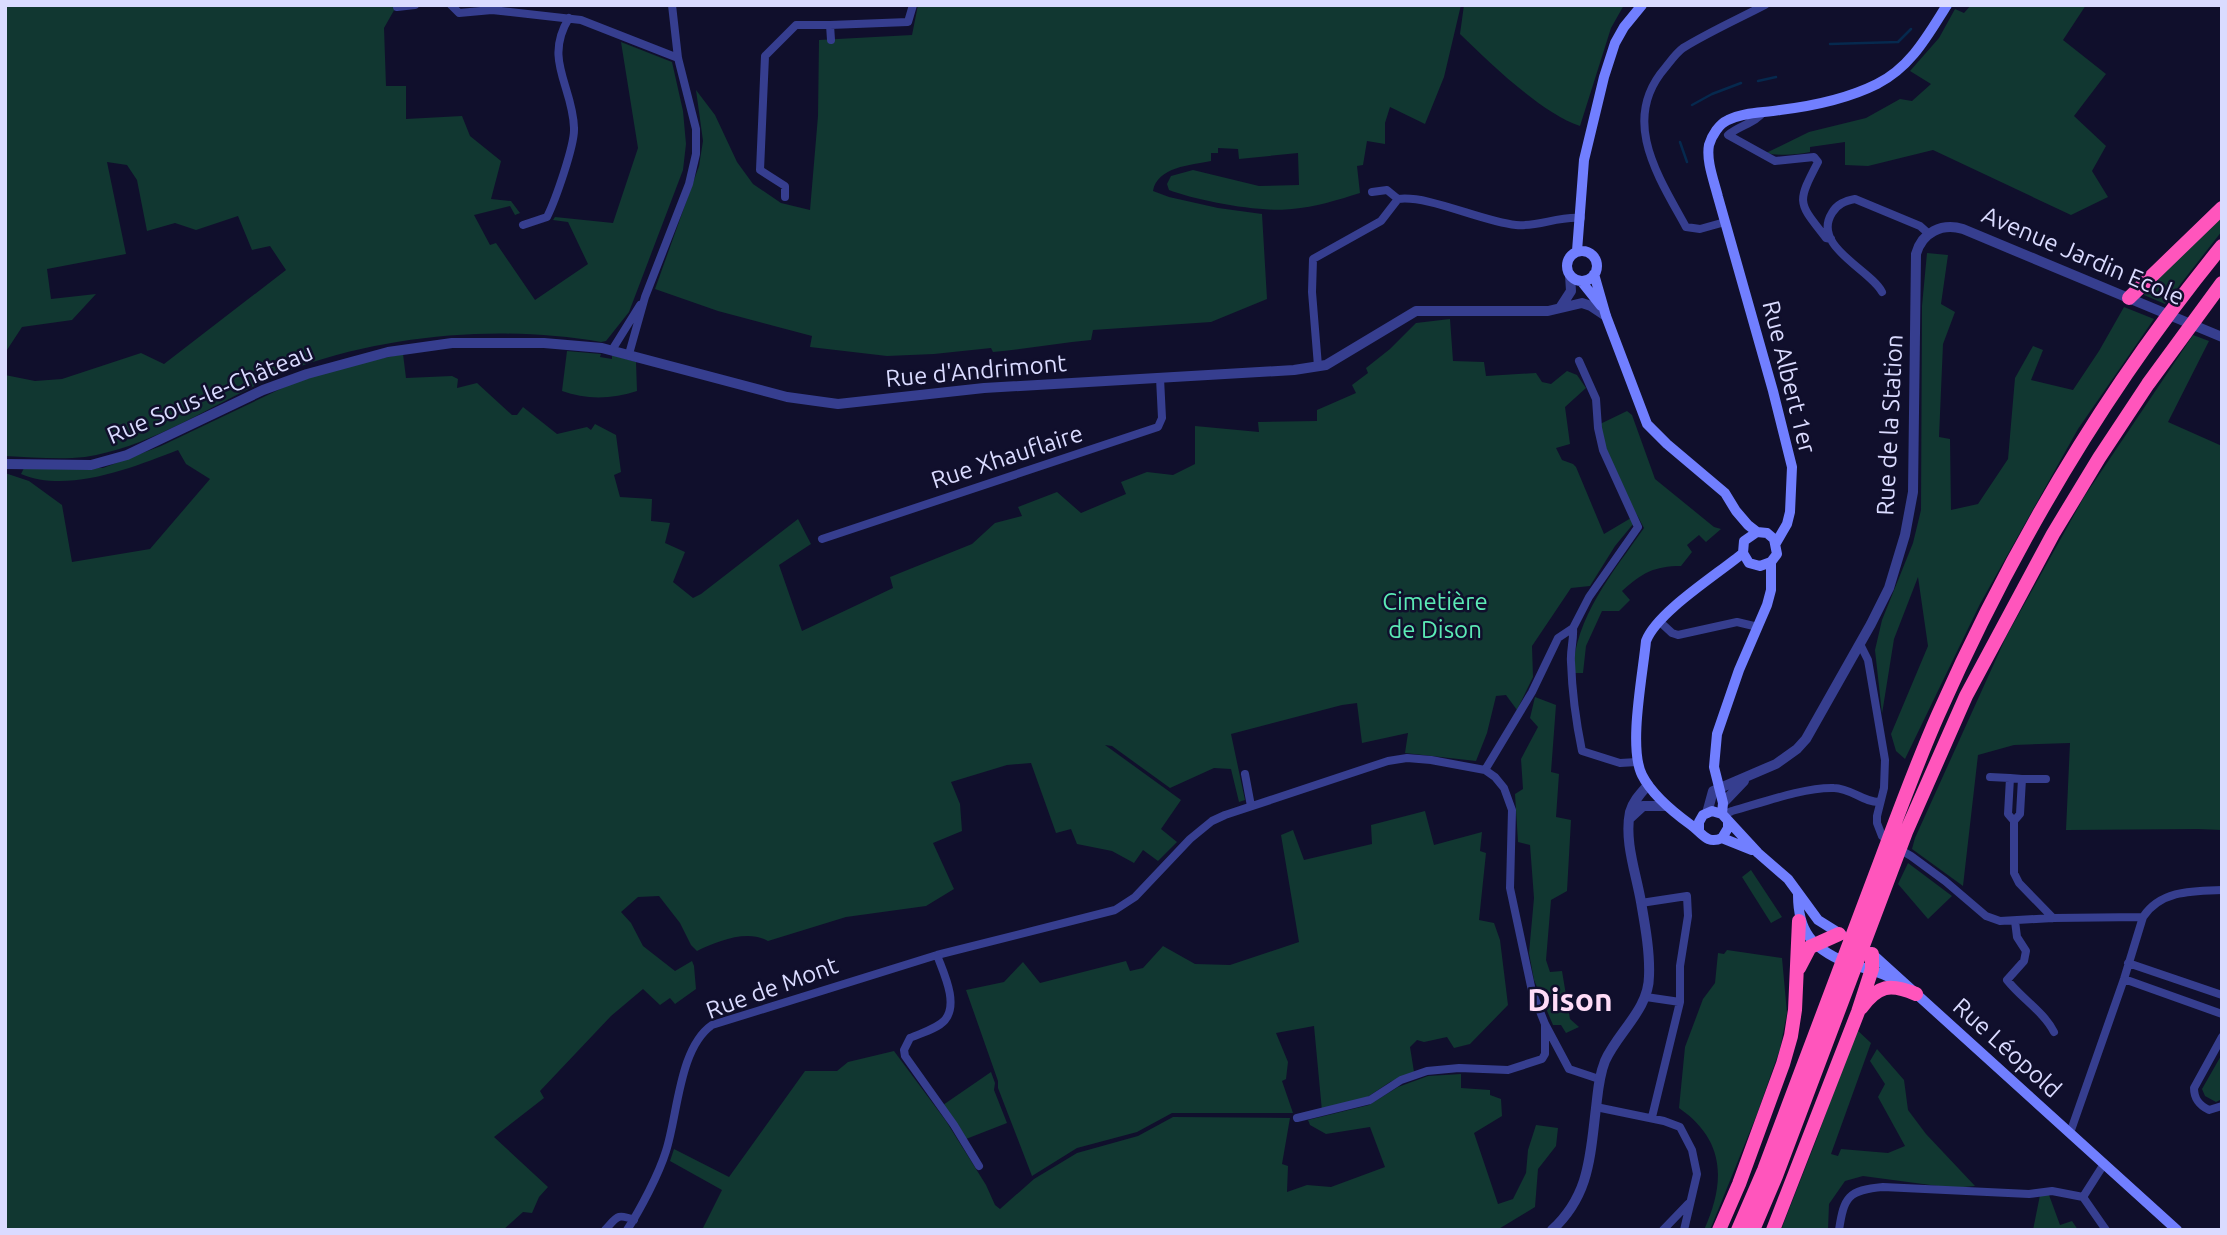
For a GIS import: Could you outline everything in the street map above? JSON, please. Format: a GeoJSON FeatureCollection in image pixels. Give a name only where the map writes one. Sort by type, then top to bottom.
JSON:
{"type":"FeatureCollection","features":[{"type":"Feature","properties":{"kind":"highway"},"geometry":{"type":"LineString","coordinates":[[2129,298],[2222,208]]}},
{"type":"Feature","properties":{"kind":"highway"},"geometry":{"type":"LineString","coordinates":[[1753,1230],[1776,1176],[1937,716],[2033,524],[2079,447],[2129,371],[2222,246]]}},
{"type":"Feature","properties":{"kind":"highway"},"geometry":{"type":"LineString","coordinates":[[1899,828],[2053,534],[2148,384],[2222,283]]}},
{"type":"Feature","properties":{"kind":"highway"},"geometry":{"type":"LineString","coordinates":[[1718,1230],[1739,1184],[1791,1036],[1799,921]]}},
{"type":"Feature","properties":{"kind":"highway"},"geometry":{"type":"LineString","coordinates":[[1797,976],[1806,952],[1816,944],[1839,934]]}},
{"type":"Feature","properties":{"kind":"highway"},"geometry":{"type":"LineString","coordinates":[[1773,1230],[1858,1012],[1872,961]]}},
{"type":"Feature","properties":{"kind":"highway"},"geometry":{"type":"LineString","coordinates":[[1738,1230],[1841,984]]}},
{"type":"Feature","properties":{"kind":"highway"},"geometry":{"type":"LineString","coordinates":[[1858,1012],[1870,996],[1886,988],[1897,987],[1916,994]]}},
{"type":"Feature","properties":{"kind":"main road"},"geometry":{"type":"LineString","coordinates":[[1577,251],[1575,218],[1584,160],[1604,77],[1623,27],[1642,5]]}},
{"type":"Feature","properties":{"kind":"main road","name":"Rue Albert 1er"},"geometry":{"type":"LineString","coordinates":[[1776,543],[1787,524],[1790,512],[1791,467],[1773,391],[1710,165],[1709,146],[1716,130],[1726,120],[1764,111],[1816,105],[1877,84],[1897,72],[1917,52],[1947,5]]}},
{"type":"Feature","properties":{"kind":"main road"},"geometry":{"type":"LineString","coordinates":[[1581,281],[1594,274],[1595,259],[1588,252],[1577,251],[1568,259],[1570,275],[1581,281],[1606,314]]}},
{"type":"Feature","properties":{"kind":"main road"},"geometry":{"type":"LineString","coordinates":[[1594,274],[1647,424],[1728,496],[1745,540],[1745,559],[1755,565],[1771,562],[1777,554],[1776,543],[1771,535],[1757,532],[1736,511]]}},
{"type":"Feature","properties":{"kind":"main road"},"geometry":{"type":"LineString","coordinates":[[1745,540],[1757,532]]}},
{"type":"Feature","properties":{"kind":"main road"},"geometry":{"type":"LineString","coordinates":[[1743,553],[1661,619],[1650,631],[1646,641],[1634,746],[1637,762],[1648,785],[1667,806],[1709,840],[1722,838],[1726,834],[1714,767],[1717,734],[1771,590],[1771,562]]}},
{"type":"Feature","properties":{"kind":"main road"},"geometry":{"type":"LineString","coordinates":[[1699,831],[1701,818],[1707,813],[1724,814]]}},
{"type":"Feature","properties":{"kind":"main road","name":"Rue Léopold"},"geometry":{"type":"LineString","coordinates":[[1724,814],[1758,853],[1788,879],[1818,920],[1839,934],[1858,942],[1888,976],[1916,994],[2177,1230]]}},
{"type":"Feature","properties":{"kind":"main road","name":"Rue Léopold"},"geometry":{"type":"LineString","coordinates":[[1722,838],[1758,853]]}},
{"type":"Feature","properties":{"kind":"main road"},"geometry":{"type":"LineString","coordinates":[[1798,895],[1799,921]]}},
{"type":"Feature","properties":{"kind":"main road","name":"Rue Léopold"},"geometry":{"type":"LineString","coordinates":[[1799,921],[1816,944],[1846,962],[1872,961]]}},
{"type":"Feature","properties":{"kind":"street"},"geometry":{"type":"LineString","coordinates":[[397,7],[415,5]]}},
{"type":"Feature","properties":{"kind":"street"},"geometry":{"type":"LineString","coordinates":[[451,5],[459,13],[492,10],[592,23],[678,58]]}},
{"type":"Feature","properties":{"kind":"street"},"geometry":{"type":"LineString","coordinates":[[629,354],[645,297],[689,184],[696,154],[696,129],[678,58],[672,5]]}},
{"type":"Feature","properties":{"kind":"street"},"geometry":{"type":"LineString","coordinates":[[785,197],[785,186],[760,170],[765,56],[796,25],[908,22],[913,5]]}},
{"type":"Feature","properties":{"kind":"street"},"geometry":{"type":"LineString","coordinates":[[1725,222],[1700,229],[1686,226],[1646,145],[1643,128],[1650,86],[1681,50],[1765,5]]}},
{"type":"Feature","properties":{"kind":"street"},"geometry":{"type":"LineString","coordinates":[[523,225],[547,217],[574,135],[573,117],[557,46],[569,18]]}},
{"type":"Feature","properties":{"kind":"street"},"geometry":{"type":"LineString","coordinates":[[830,25],[831,40]]}},
{"type":"Feature","properties":{"kind":"street"},"geometry":{"type":"LineString","coordinates":[[1764,111],[1758,120],[1741,124],[1728,135],[1775,161],[1814,157],[1818,162],[1802,194],[1802,204],[1826,238],[1831,239]]}},
{"type":"Feature","properties":{"kind":"street"},"geometry":{"type":"LineString","coordinates":[[1372,192],[1387,190],[1398,199],[1413,198],[1468,215],[1517,225],[1527,226],[1575,218]]}},
{"type":"Feature","properties":{"kind":"street"},"geometry":{"type":"LineString","coordinates":[[1318,366],[1312,292],[1313,259],[1381,221],[1398,199]]}},
{"type":"Feature","properties":{"kind":"street"},"geometry":{"type":"LineString","coordinates":[[1882,292],[1878,283],[1839,252],[1831,239],[1828,226],[1832,212],[1845,201],[1855,199],[1909,221],[1929,234]]}},
{"type":"Feature","properties":{"kind":"street","name":"Avenue Jardin Ecole"},"geometry":{"type":"LineString","coordinates":[[1929,234],[1949,227],[1963,229],[2220,336]]}},
{"type":"Feature","properties":{"kind":"street","name":"Rue de la Station"},"geometry":{"type":"LineString","coordinates":[[1718,787],[1748,778],[1787,757],[1805,739],[1860,645],[1889,588],[1900,556],[1913,492],[1916,254],[1919,244],[1929,234]]}},
{"type":"Feature","properties":{"kind":"street"},"geometry":{"type":"LineString","coordinates":[[1560,308],[1571,291],[1570,275]]}},
{"type":"Feature","properties":{"kind":"street"},"geometry":{"type":"LineString","coordinates":[[612,350],[645,297]]}},
{"type":"Feature","properties":{"kind":"street","name":"Rue d'Andrimont"},"geometry":{"type":"LineString","coordinates":[[388,352],[452,343],[514,342],[612,350],[787,397],[838,404],[984,388],[1318,366],[1344,356],[1416,312],[1539,312],[1582,303],[1606,314]]}},
{"type":"Feature","properties":{"kind":"street","name":"Rue Sous-le-Château"},"geometry":{"type":"LineString","coordinates":[[5,464],[91,465],[127,455],[263,390],[346,362],[388,352]]}},
{"type":"Feature","properties":{"kind":"street"},"geometry":{"type":"LineString","coordinates":[[1579,361],[1596,399],[1603,450],[1638,527],[1589,597],[1573,628],[1558,638],[1532,692],[1486,770],[1504,788],[1510,801],[1513,819],[1510,867],[1513,908],[1532,991],[1545,1024],[1569,1069],[1599,1079]]}},
{"type":"Feature","properties":{"kind":"street","name":"Rue Xhauflaire"},"geometry":{"type":"LineString","coordinates":[[822,539],[1158,427],[1162,418],[1160,378]]}},
{"type":"Feature","properties":{"kind":"street"},"geometry":{"type":"LineString","coordinates":[[1661,619],[1672,633],[1678,635],[1737,622],[1758,627]]}},
{"type":"Feature","properties":{"kind":"street"},"geometry":{"type":"LineString","coordinates":[[1573,628],[1570,657],[1581,751],[1620,763],[1637,762]]}},
{"type":"Feature","properties":{"kind":"street"},"geometry":{"type":"LineString","coordinates":[[1860,645],[1868,660],[1885,760],[1884,788],[1877,823],[1882,836],[1890,844],[1934,873],[1986,916],[2000,921],[2143,917]]}},
{"type":"Feature","properties":{"kind":"street","name":"Rue de Mont"},"geometry":{"type":"LineString","coordinates":[[627,1230],[666,1153],[692,1051],[705,1030],[712,1025],[937,955],[1115,909],[1135,897],[1190,839],[1212,821],[1251,806],[1388,761],[1407,758],[1486,770]]}},
{"type":"Feature","properties":{"kind":"street"},"geometry":{"type":"LineString","coordinates":[[1245,774],[1251,806]]}},
{"type":"Feature","properties":{"kind":"street"},"geometry":{"type":"LineString","coordinates":[[1990,777],[2046,779]]}},
{"type":"Feature","properties":{"kind":"street","name":"Rue de la Station"},"geometry":{"type":"LineString","coordinates":[[1724,814],[1748,778]]}},
{"type":"Feature","properties":{"kind":"street"},"geometry":{"type":"LineString","coordinates":[[2010,778],[2008,814],[2014,821]]}},
{"type":"Feature","properties":{"kind":"street"},"geometry":{"type":"LineString","coordinates":[[2022,779],[2020,814],[2014,821],[2014,873],[2053,918]]}},
{"type":"Feature","properties":{"kind":"street"},"geometry":{"type":"LineString","coordinates":[[1552,1230],[1564,1219],[1579,1196],[1588,1169],[1599,1079],[1606,1059],[1646,997],[1650,977],[1642,903],[1629,840],[1634,802],[1648,785]]}},
{"type":"Feature","properties":{"kind":"street"},"geometry":{"type":"LineString","coordinates":[[1707,813],[1711,794],[1718,787]]}},
{"type":"Feature","properties":{"kind":"street"},"geometry":{"type":"LineString","coordinates":[[1724,814],[1831,788],[1851,791],[1874,802],[1880,802]]}},
{"type":"Feature","properties":{"kind":"street"},"geometry":{"type":"LineString","coordinates":[[1630,818],[1643,806],[1667,806]]}},
{"type":"Feature","properties":{"kind":"street"},"geometry":{"type":"LineString","coordinates":[[2070,1133],[2143,917],[2160,901],[2176,893],[2222,890]]}},
{"type":"Feature","properties":{"kind":"street"},"geometry":{"type":"LineString","coordinates":[[1642,903],[1687,896],[1688,916],[1680,966],[1681,1002],[1652,1117]]}},
{"type":"Feature","properties":{"kind":"street"},"geometry":{"type":"LineString","coordinates":[[2015,921],[2017,937],[2026,951],[2024,961],[2007,980],[2050,1024],[2054,1032]]}},
{"type":"Feature","properties":{"kind":"street"},"geometry":{"type":"LineString","coordinates":[[937,955],[948,985],[948,1014],[944,1021],[934,1028],[910,1038],[904,1050],[905,1056],[954,1125],[979,1166]]}},
{"type":"Feature","properties":{"kind":"street"},"geometry":{"type":"LineString","coordinates":[[2128,964],[2222,995]]}},
{"type":"Feature","properties":{"kind":"street"},"geometry":{"type":"LineString","coordinates":[[2124,979],[2222,1014]]}},
{"type":"Feature","properties":{"kind":"street"},"geometry":{"type":"LineString","coordinates":[[1646,997],[1681,1002]]}},
{"type":"Feature","properties":{"kind":"street"},"geometry":{"type":"LineString","coordinates":[[1297,1118],[1370,1101],[1401,1080],[1427,1071],[1459,1068],[1508,1070],[1542,1059],[1545,1054],[1545,1024]]}},
{"type":"Feature","properties":{"kind":"street"},"geometry":{"type":"LineString","coordinates":[[2222,1037],[2194,1088],[2194,1096],[2209,1110],[2222,1106]]}},
{"type":"Feature","properties":{"kind":"street"},"geometry":{"type":"LineString","coordinates":[[1596,1107],[1652,1117],[1680,1127],[1692,1150],[1697,1174],[1684,1230]]}},
{"type":"Feature","properties":{"kind":"street"},"geometry":{"type":"LineString","coordinates":[[2083,1197],[2104,1164]]}},
{"type":"Feature","properties":{"kind":"street"},"geometry":{"type":"LineString","coordinates":[[1839,1230],[1844,1202],[1850,1194],[1882,1187],[2029,1194],[2052,1191],[2083,1197],[2106,1230]]}},
{"type":"Feature","properties":{"kind":"street"},"geometry":{"type":"LineString","coordinates":[[1663,1230],[1690,1202]]}},
{"type":"Feature","properties":{"kind":"street"},"geometry":{"type":"LineString","coordinates":[[605,1230],[617,1216],[634,1220]]}},
{"type":"Feature","properties":{"kind":"green space"},"geometry":{"type":"Polygon","coordinates":[[[5,5],[397,5],[384,28],[386,86],[406,86],[406,119],[462,116],[470,136],[501,161],[491,199],[511,201],[520,213],[515,215],[510,206],[474,215],[490,245],[496,243],[535,300],[588,264],[568,222],[553,220],[555,217],[613,223],[638,148],[621,42],[672,62],[683,111],[686,144],[683,170],[629,312],[606,341],[526,334],[488,334],[373,346],[301,366],[168,430],[113,451],[75,458],[5,456],[5,375],[35,381],[62,379],[141,353],[164,364],[286,270],[270,246],[252,250],[238,216],[196,230],[175,223],[147,231],[137,180],[127,165],[107,162],[126,254],[47,269],[51,299],[96,294],[72,320],[22,327],[5,353],[5,5]]]}},
{"type":"Feature","properties":{"kind":"green space"},"geometry":{"type":"Polygon","coordinates":[[[918,5],[1461,5],[1444,77],[1425,124],[1390,107],[1385,123],[1385,144],[1367,141],[1363,165],[1357,166],[1360,193],[1318,205],[1279,210],[1230,205],[1169,190],[1167,184],[1171,176],[1193,170],[1259,186],[1299,185],[1298,153],[1239,159],[1238,149],[1218,148],[1218,153],[1211,153],[1211,161],[1176,168],[1156,183],[1153,191],[1169,197],[1262,214],[1267,299],[1211,322],[1093,330],[1091,340],[1005,351],[993,352],[991,348],[887,356],[810,347],[812,336],[718,311],[655,289],[699,166],[703,141],[696,90],[715,115],[737,162],[753,184],[781,203],[810,210],[818,116],[819,40],[912,35],[918,5]]]}},
{"type":"Feature","properties":{"kind":"green space"},"geometry":{"type":"Polygon","coordinates":[[[1464,5],[1624,5],[1611,28],[1580,126],[1565,120],[1533,99],[1460,34],[1464,5]]]}},
{"type":"Feature","properties":{"kind":"green space"},"geometry":{"type":"Polygon","coordinates":[[[1971,5],[2086,5],[2063,40],[2106,74],[2074,116],[2106,146],[2092,171],[2108,197],[2071,215],[1933,150],[1868,166],[1845,165],[1845,142],[1810,147],[1810,152],[1799,154],[1766,153],[1809,132],[1866,118],[1900,99],[1912,101],[1931,84],[1910,71],[1939,38],[1955,9],[1964,13],[1971,5]]]}},
{"type":"Feature","properties":{"kind":"green space"},"geometry":{"type":"Polygon","coordinates":[[[2222,216],[2222,231],[2165,304],[2144,295],[2146,290],[2222,216]]]}},
{"type":"Feature","properties":{"kind":"green space"},"geometry":{"type":"Polygon","coordinates":[[[1927,253],[1948,255],[1941,304],[1955,312],[1943,344],[1939,437],[1950,439],[1951,510],[1978,504],[2008,459],[2015,378],[2033,346],[2043,350],[2031,380],[2073,390],[2124,307],[2154,319],[2078,429],[1980,604],[1905,759],[1896,751],[1891,734],[1928,646],[1918,577],[1894,639],[1882,714],[1875,650],[1882,620],[1913,543],[1921,510],[1922,306],[1927,253]]]}},
{"type":"Feature","properties":{"kind":"green space","name":"Cimetière de Dison"},"geometry":{"type":"Polygon","coordinates":[[[1450,319],[1453,361],[1484,362],[1486,376],[1536,373],[1542,382],[1551,384],[1567,371],[1577,375],[1586,388],[1565,407],[1570,444],[1556,448],[1562,460],[1576,467],[1604,534],[1631,518],[1634,523],[1615,546],[1590,586],[1571,588],[1532,646],[1533,677],[1517,710],[1506,695],[1496,696],[1487,733],[1476,761],[1405,753],[1408,733],[1362,743],[1357,703],[1342,705],[1231,734],[1245,800],[1239,802],[1231,769],[1214,768],[1170,788],[1112,746],[1105,745],[1181,800],[1161,829],[1177,842],[1158,861],[1143,850],[1134,863],[1112,851],[1077,844],[1071,829],[1056,833],[1031,763],[1007,765],[951,782],[960,804],[962,831],[933,843],[954,889],[926,906],[846,917],[768,941],[742,936],[697,951],[659,896],[638,897],[621,912],[631,923],[643,946],[675,971],[692,961],[696,989],[675,1004],[670,998],[660,1005],[643,989],[611,1016],[540,1091],[544,1098],[494,1137],[548,1187],[539,1197],[532,1213],[523,1212],[503,1230],[5,1230],[5,473],[29,481],[62,505],[72,562],[150,549],[210,479],[186,464],[178,450],[142,464],[80,480],[39,479],[21,474],[24,468],[103,468],[161,446],[295,382],[344,366],[403,354],[406,378],[452,376],[458,379],[457,388],[477,383],[512,415],[517,415],[523,407],[557,434],[587,427],[591,430],[595,424],[616,435],[621,472],[614,475],[620,497],[652,499],[651,521],[670,523],[665,543],[685,552],[673,582],[693,598],[798,519],[811,544],[779,565],[802,631],[893,588],[890,577],[972,544],[995,523],[1022,516],[1018,507],[1057,492],[1081,513],[1126,494],[1121,482],[1147,472],[1173,475],[1195,464],[1195,426],[1259,432],[1258,422],[1317,421],[1317,410],[1356,393],[1352,385],[1368,373],[1366,368],[1416,323],[1450,319]]]}},
{"type":"Feature","properties":{"kind":"green space"},"geometry":{"type":"Polygon","coordinates":[[[2193,335],[2209,341],[2168,422],[2222,446],[2222,830],[2066,830],[2070,743],[2014,745],[1978,755],[1963,886],[1912,849],[1915,838],[2006,637],[2084,497],[2193,335]]]}},
{"type":"Feature","properties":{"kind":"green space"},"geometry":{"type":"Polygon","coordinates":[[[567,351],[601,354],[600,357],[612,359],[612,355],[636,362],[637,391],[600,397],[580,396],[562,391],[567,351]]]}},
{"type":"Feature","properties":{"kind":"green space"},"geometry":{"type":"Polygon","coordinates":[[[1627,411],[1632,415],[1655,479],[1714,527],[1721,529],[1706,542],[1699,535],[1687,545],[1692,552],[1681,566],[1663,567],[1649,572],[1622,591],[1630,600],[1619,611],[1602,611],[1586,646],[1583,673],[1573,673],[1580,633],[1588,614],[1644,528],[1614,472],[1598,425],[1627,411]]]}},
{"type":"Feature","properties":{"kind":"green space"},"geometry":{"type":"Polygon","coordinates":[[[1535,697],[1556,705],[1551,772],[1559,774],[1556,817],[1571,820],[1567,891],[1551,900],[1546,960],[1550,972],[1562,971],[1570,1019],[1579,1027],[1566,1033],[1561,1025],[1553,1025],[1534,980],[1529,953],[1534,898],[1530,845],[1518,842],[1515,794],[1523,789],[1521,759],[1538,727],[1530,718],[1535,697]]]}},
{"type":"Feature","properties":{"kind":"green space"},"geometry":{"type":"Polygon","coordinates":[[[1425,811],[1434,845],[1482,832],[1480,851],[1486,853],[1479,920],[1494,923],[1500,940],[1508,1005],[1470,1044],[1454,1048],[1447,1037],[1424,1042],[1417,1040],[1410,1047],[1414,1072],[1390,1082],[1366,1098],[1322,1111],[1314,1026],[1276,1033],[1288,1062],[1286,1079],[1282,1081],[1293,1113],[1172,1113],[1137,1132],[1077,1148],[1032,1176],[998,1088],[998,1081],[966,990],[1004,982],[1023,962],[1040,983],[1126,961],[1130,971],[1143,968],[1163,946],[1195,964],[1230,965],[1299,942],[1281,835],[1293,830],[1304,860],[1372,844],[1371,825],[1425,811]]]}},
{"type":"Feature","properties":{"kind":"green space"},"geometry":{"type":"Polygon","coordinates":[[[1908,863],[1952,896],[1928,919],[1898,884],[1908,863]]]}},
{"type":"Feature","properties":{"kind":"green space"},"geometry":{"type":"Polygon","coordinates":[[[1751,870],[1782,917],[1771,923],[1742,877],[1751,870]]]}},
{"type":"Feature","properties":{"kind":"green space"},"geometry":{"type":"Polygon","coordinates":[[[1727,950],[1782,958],[1787,1013],[1780,1049],[1757,1114],[1710,1230],[1704,1230],[1716,1195],[1717,1163],[1705,1134],[1694,1120],[1679,1108],[1685,1047],[1703,999],[1715,983],[1718,953],[1724,954],[1727,950]]]}},
{"type":"Feature","properties":{"kind":"green space"},"geometry":{"type":"Polygon","coordinates":[[[1856,1029],[1871,1043],[1831,1154],[1838,1156],[1841,1149],[1888,1153],[1905,1146],[1878,1097],[1885,1084],[1870,1061],[1877,1049],[1904,1080],[1908,1110],[1926,1134],[1975,1186],[1953,1188],[1863,1176],[1845,1181],[1829,1204],[1828,1230],[1781,1230],[1817,1138],[1856,1029]]]}},
{"type":"Feature","properties":{"kind":"green space"},"geometry":{"type":"Polygon","coordinates":[[[894,1051],[946,1121],[986,1185],[995,1205],[1000,1209],[1034,1179],[1077,1153],[1138,1136],[1173,1117],[1290,1118],[1282,1164],[1288,1166],[1287,1192],[1307,1185],[1331,1187],[1385,1167],[1370,1127],[1326,1134],[1310,1125],[1308,1120],[1369,1105],[1398,1087],[1428,1076],[1461,1074],[1461,1088],[1490,1090],[1490,1095],[1501,1099],[1502,1116],[1474,1133],[1498,1204],[1513,1199],[1526,1173],[1528,1150],[1536,1125],[1558,1128],[1556,1146],[1538,1169],[1535,1207],[1497,1230],[702,1230],[722,1190],[670,1161],[674,1149],[729,1177],[805,1071],[837,1071],[848,1062],[894,1051]]]}},
{"type":"Feature","properties":{"kind":"green space"},"geometry":{"type":"Polygon","coordinates":[[[2222,1054],[2222,1099],[2216,1102],[2205,1096],[2202,1089],[2222,1054]]]}},
{"type":"Feature","properties":{"kind":"green space"},"geometry":{"type":"Polygon","coordinates":[[[991,1072],[995,1083],[994,1090],[1007,1123],[966,1139],[943,1105],[991,1072]]]}},
{"type":"Feature","properties":{"kind":"green space"},"geometry":{"type":"Polygon","coordinates":[[[2040,1195],[2049,1195],[2060,1225],[2072,1221],[2078,1230],[2033,1230],[2040,1195]]]}},
{"type":"Feature","properties":{"kind":"waterway"},"geometry":{"type":"LineString","coordinates":[[1830,44],[1898,42],[1911,29]]}},
{"type":"Feature","properties":{"kind":"waterway"},"geometry":{"type":"LineString","coordinates":[[1758,81],[1776,77]]}},
{"type":"Feature","properties":{"kind":"waterway"},"geometry":{"type":"LineString","coordinates":[[1692,105],[1741,83]]}},
{"type":"Feature","properties":{"kind":"waterway"},"geometry":{"type":"LineString","coordinates":[[1680,142],[1687,162]]}},
{"type":"Feature","properties":{"kind":"district","name":"Dison"},"geometry":{"type":"Point","coordinates":[1570,1000]}}]}
